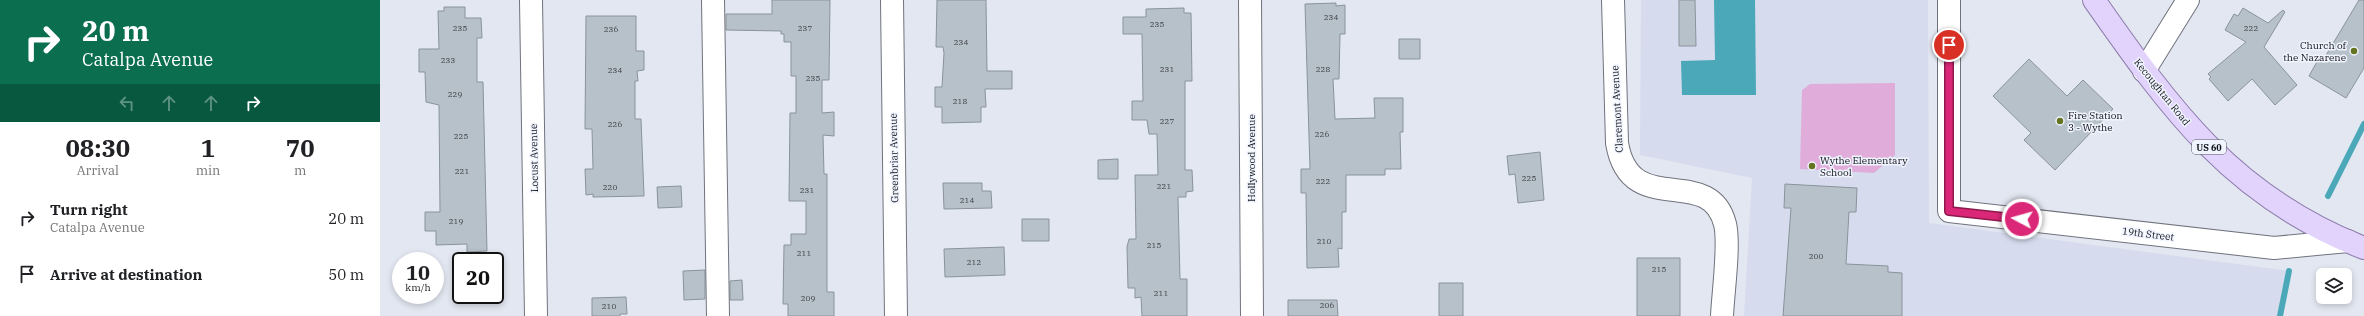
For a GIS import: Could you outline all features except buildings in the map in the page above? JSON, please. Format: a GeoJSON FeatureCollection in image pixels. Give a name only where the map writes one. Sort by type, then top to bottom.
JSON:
{"type":"FeatureCollection","features":[{"type":"Feature","properties":{"kind":"main road","name":"Kecoughtan Road"},"geometry":{"type":"LineString","coordinates":[[2094,0],[2144,71],[2178,114],[2210,148],[2251,185],[2298,217],[2356,245]]}},
{"type":"Feature","properties":{"kind":"street","name":"Locust Avenue"},"geometry":{"type":"LineString","coordinates":[[531,0],[536,316]]}},
{"type":"Feature","properties":{"kind":"street"},"geometry":{"type":"LineString","coordinates":[[713,0],[718,316]]}},
{"type":"Feature","properties":{"kind":"street","name":"Greenbriar Avenue"},"geometry":{"type":"LineString","coordinates":[[892,0],[896,316]]}},
{"type":"Feature","properties":{"kind":"street","name":"Hollywood Avenue"},"geometry":{"type":"LineString","coordinates":[[1250,0],[1252,316]]}},
{"type":"Feature","properties":{"kind":"street","name":"Claremont Avenue"},"geometry":{"type":"LineString","coordinates":[[1613,0],[1617,143],[1619,157],[1624,168],[1641,183],[1649,186],[1694,192],[1705,196],[1722,214],[1727,236],[1722,316]]}},
{"type":"Feature","properties":{"kind":"street","name":"19th Street"},"geometry":{"type":"LineString","coordinates":[[1949,0],[1949,211],[2274,248],[2356,245]]}},
{"type":"Feature","properties":{"kind":"street"},"geometry":{"type":"LineString","coordinates":[[2144,71],[2188,0]]}},
{"type":"Feature","properties":{"kind":"shaded area","name":"Wythe Elementary School"},"geometry":{"type":"Polygon","coordinates":[[[1641,0],[1928,0],[1929,223],[2289,271],[2280,316],[1744,316],[1752,178],[1640,155],[1641,0]]]}},
{"type":"Feature","properties":{"kind":"shaded area"},"geometry":{"type":"Polygon","coordinates":[[[1895,83],[1895,155],[1874,173],[1800,169],[1802,90],[1810,84],[1895,83]]]}},
{"type":"Feature","properties":{"kind":"water"},"geometry":{"type":"Polygon","coordinates":[[[1714,0],[1755,0],[1756,95],[1682,95],[1681,61],[1715,60],[1714,0]]]}},
{"type":"Feature","properties":{"kind":"waterway"},"geometry":{"type":"LineString","coordinates":[[2328,196],[2364,124]]}},
{"type":"Feature","properties":{"kind":"waterway"},"geometry":{"type":"LineString","coordinates":[[2280,316],[2289,271]]}},
{"type":"Feature","properties":{"kind":"place","name":"Church of the Nazarene"},"geometry":{"type":"Point","coordinates":[2354,51]}},
{"type":"Feature","properties":{"kind":"place","name":"Fire Station 3 - Wythe"},"geometry":{"type":"Point","coordinates":[2060,121]}},
{"type":"Feature","properties":{"kind":"place","name":"Wythe Elementary School"},"geometry":{"type":"Point","coordinates":[1812,166]}},
{"type":"Feature","properties":{"kind":"route"},"geometry":{"type":"LineString","coordinates":[[1949,45],[1949,211],[2022,219]]}}]}
